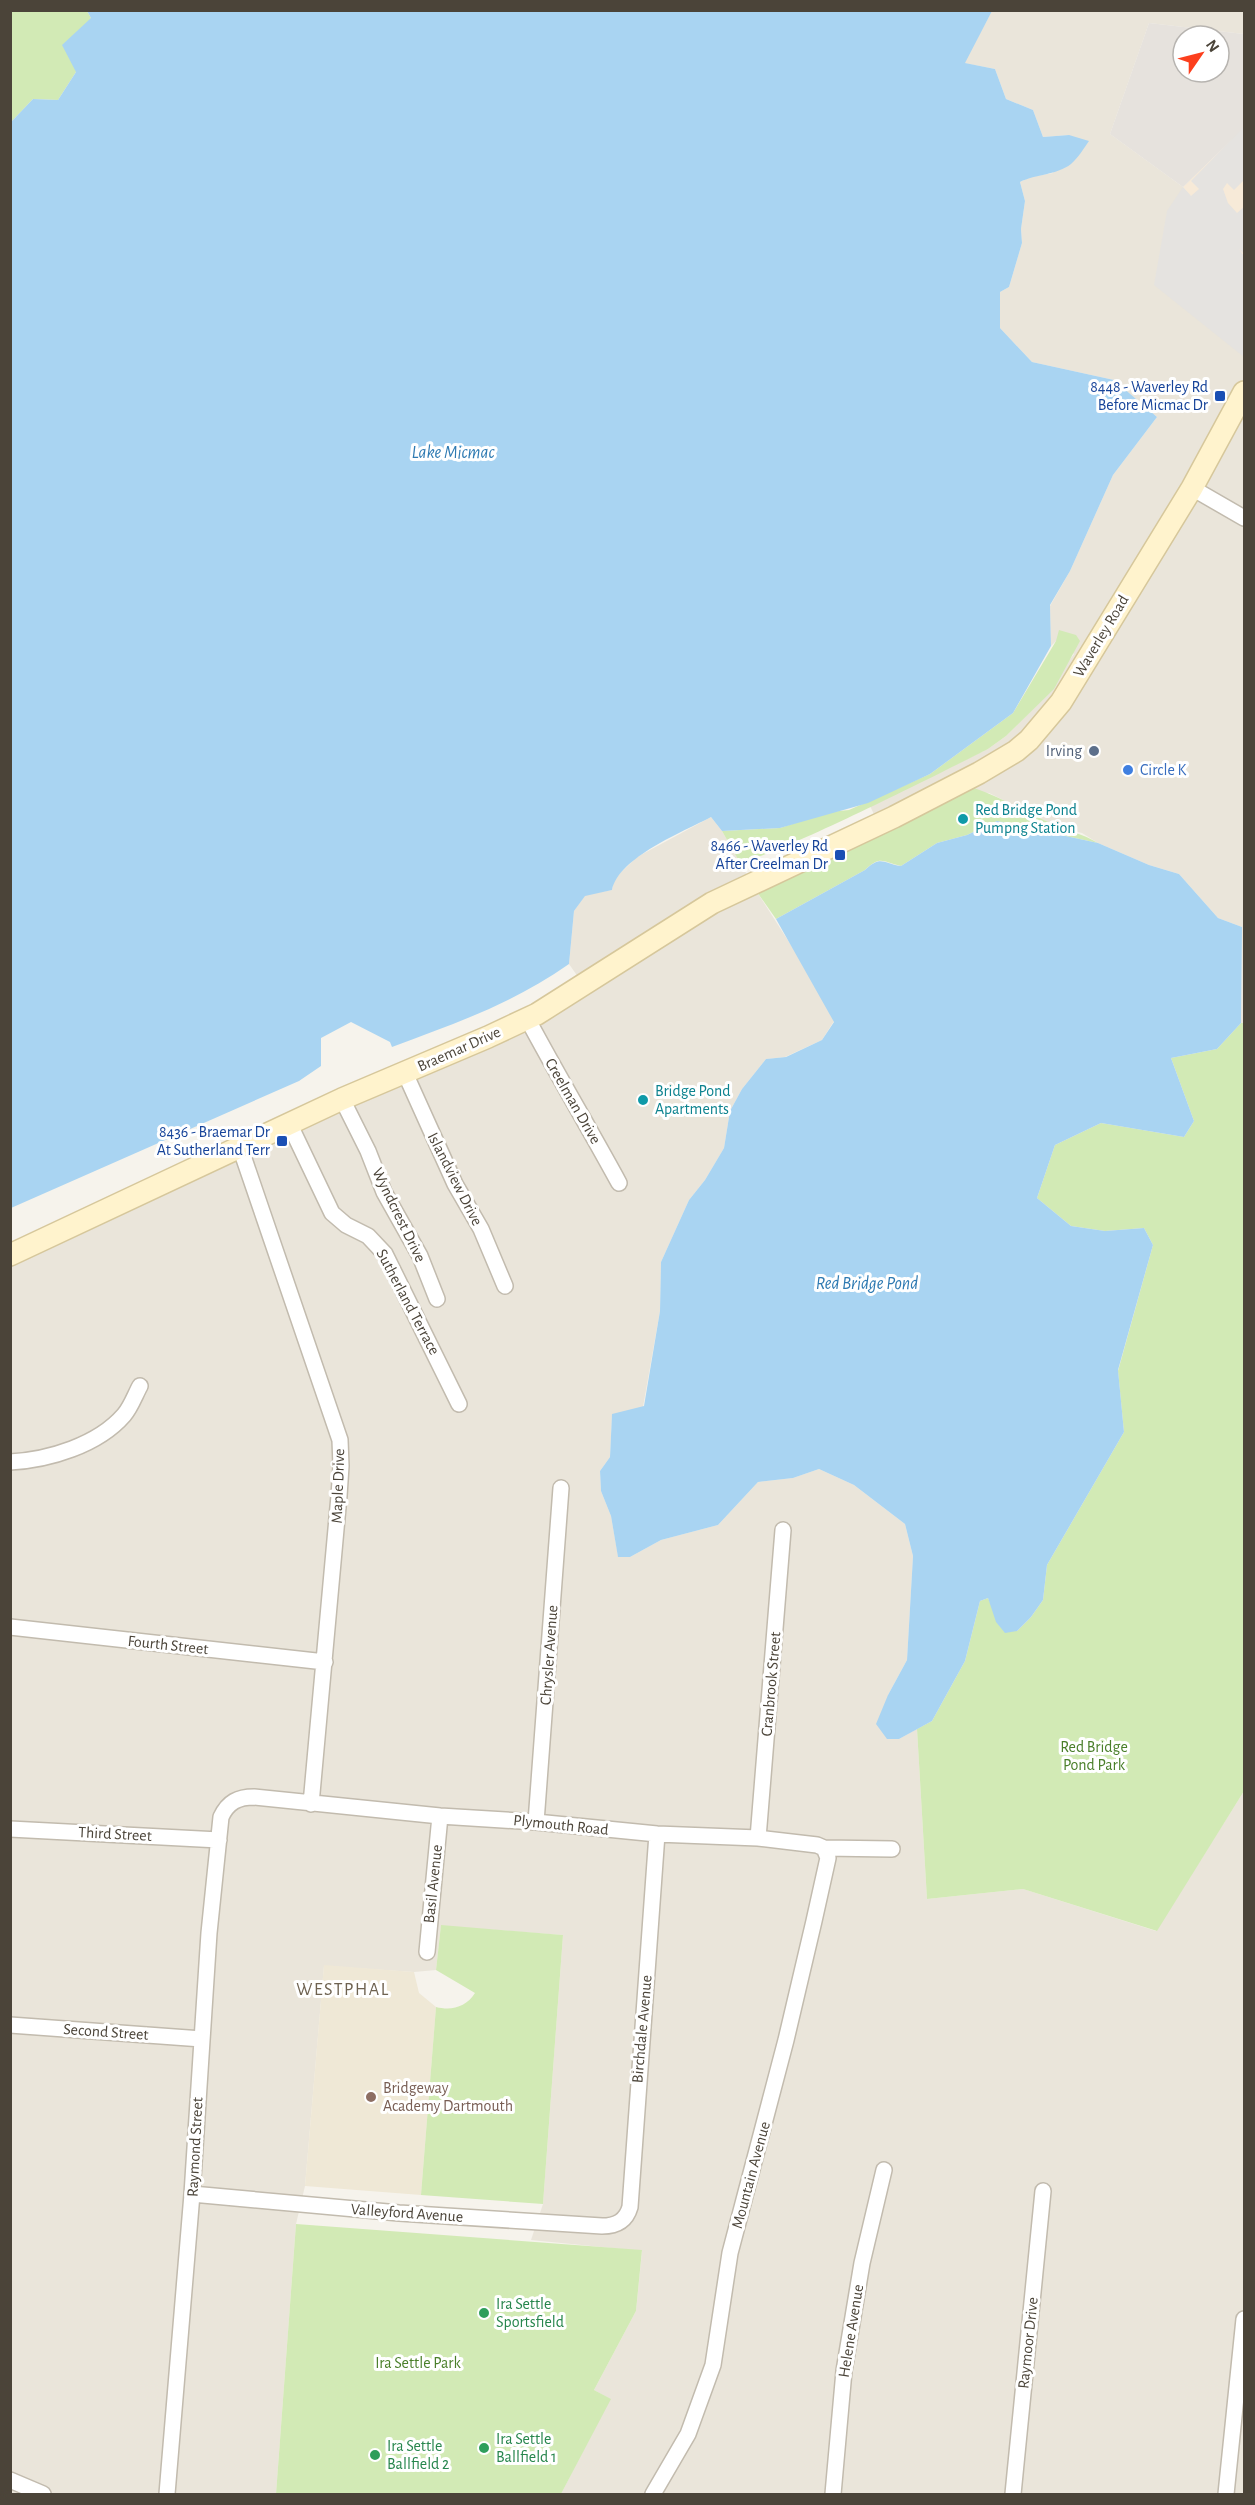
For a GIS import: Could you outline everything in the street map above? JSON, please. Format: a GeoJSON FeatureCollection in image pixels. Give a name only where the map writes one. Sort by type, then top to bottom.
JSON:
{"type":"FeatureCollection","features":[{"type":"Feature","properties":{"kind":"main road","name":"Waverley Road"},"geometry":{"type":"LineString","coordinates":[[894,817],[979,773],[1029,740],[1061,702],[1192,488],[1245,392]]}},
{"type":"Feature","properties":{"kind":"main road","name":"Braemar Drive"},"geometry":{"type":"LineString","coordinates":[[10,1255],[289,1123],[527,1018],[712,903],[894,817]]}},
{"type":"Feature","properties":{"kind":"street"},"geometry":{"type":"LineString","coordinates":[[1192,488],[1245,518]]}},
{"type":"Feature","properties":{"kind":"street","name":"Creelman Drive"},"geometry":{"type":"LineString","coordinates":[[527,1018],[566,1092],[619,1183]]}},
{"type":"Feature","properties":{"kind":"street","name":"Islandview Drive"},"geometry":{"type":"LineString","coordinates":[[405,1073],[455,1184],[481,1229],[505,1286]]}},
{"type":"Feature","properties":{"kind":"street","name":"Wyndcrest Drive"},"geometry":{"type":"LineString","coordinates":[[342,1099],[368,1150],[384,1192],[420,1256],[437,1299]]}},
{"type":"Feature","properties":{"kind":"street","name":"Sutherland Terrace"},"geometry":{"type":"LineString","coordinates":[[289,1123],[332,1213],[346,1225],[368,1236],[385,1254],[459,1404]]}},
{"type":"Feature","properties":{"kind":"street","name":"Maple Drive"},"geometry":{"type":"LineString","coordinates":[[240,1147],[340,1440],[341,1466],[326,1662],[311,1804]]}},
{"type":"Feature","properties":{"kind":"street"},"geometry":{"type":"LineString","coordinates":[[10,1462],[53,1455],[94,1437],[125,1414],[140,1386]]}},
{"type":"Feature","properties":{"kind":"street","name":"Chrysler Avenue"},"geometry":{"type":"LineString","coordinates":[[536,1822],[561,1488]]}},
{"type":"Feature","properties":{"kind":"street","name":"Cranbrook Street"},"geometry":{"type":"LineString","coordinates":[[758,1838],[783,1530]]}},
{"type":"Feature","properties":{"kind":"street","name":"Fourth Street"},"geometry":{"type":"LineString","coordinates":[[10,1628],[326,1662]]}},
{"type":"Feature","properties":{"kind":"street","name":"Plymouth Road"},"geometry":{"type":"LineString","coordinates":[[231,1803],[245,1797],[657,1834],[758,1838],[817,1845],[824,1848],[892,1849]]}},
{"type":"Feature","properties":{"kind":"street","name":"Raymond Street"},"geometry":{"type":"LineString","coordinates":[[167,2494],[192,2194],[208,1933],[221,1818],[231,1803]]}},
{"type":"Feature","properties":{"kind":"street","name":"Basil Avenue"},"geometry":{"type":"LineString","coordinates":[[426,1952],[440,1816]]}},
{"type":"Feature","properties":{"kind":"street","name":"Third Street"},"geometry":{"type":"LineString","coordinates":[[10,1829],[219,1840]]}},
{"type":"Feature","properties":{"kind":"street","name":"Birchdale Avenue"},"geometry":{"type":"LineString","coordinates":[[622,2221],[627,2216],[630,2207],[657,1834]]}},
{"type":"Feature","properties":{"kind":"street","name":"Mountain Avenue"},"geometry":{"type":"LineString","coordinates":[[653,2494],[688,2434],[699,2410],[713,2365],[730,2253],[786,2040],[817,1910],[828,1858],[824,1848]]}},
{"type":"Feature","properties":{"kind":"street","name":"Second Street"},"geometry":{"type":"LineString","coordinates":[[10,2025],[202,2039]]}},
{"type":"Feature","properties":{"kind":"street","name":"Helene Avenue"},"geometry":{"type":"LineString","coordinates":[[833,2494],[844,2371],[862,2263],[884,2170]]}},
{"type":"Feature","properties":{"kind":"street","name":"Raymoor Drive"},"geometry":{"type":"LineString","coordinates":[[1013,2494],[1043,2191]]}},
{"type":"Feature","properties":{"kind":"street","name":"Valleyford Avenue"},"geometry":{"type":"LineString","coordinates":[[192,2194],[498,2220],[602,2226],[615,2225],[622,2221]]}},
{"type":"Feature","properties":{"kind":"street"},"geometry":{"type":"LineString","coordinates":[[1226,2494],[1239,2432],[1245,2319]]}},
{"type":"Feature","properties":{"kind":"street"},"geometry":{"type":"LineString","coordinates":[[10,2480],[43,2494]]}},
{"type":"Feature","properties":{"kind":"shaded area"},"geometry":{"type":"Polygon","coordinates":[[[992,11],[1244,11],[1244,34],[1231,32],[1231,24],[1171,26],[1149,23],[1110,134],[1183,187],[1244,256],[1244,1023],[1241,1023],[1242,927],[1218,918],[1179,874],[1149,865],[1098,843],[1082,833],[1056,826],[989,793],[968,791],[959,794],[882,831],[870,806],[988,749],[1006,736],[1035,707],[1074,654],[1056,641],[1051,646],[1050,606],[1070,571],[1113,475],[1157,417],[1114,380],[1032,362],[1000,328],[1000,292],[1009,287],[1022,243],[1021,229],[1025,201],[1020,182],[1031,177],[1053,173],[1069,135],[1043,137],[1033,110],[1006,99],[995,69],[964,63],[992,11]]]}},
{"type":"Feature","properties":{"kind":"shaded area"},"geometry":{"type":"Polygon","coordinates":[[[1149,23],[1171,26],[1171,84],[1231,84],[1231,32],[1244,34],[1244,128],[1183,187],[1110,134],[1149,23]]]}},
{"type":"Feature","properties":{"kind":"shaded area"},"geometry":{"type":"Polygon","coordinates":[[[1244,127],[1244,180],[1234,190],[1227,183],[1223,189],[1228,203],[1237,213],[1244,207],[1244,254],[1239,249],[1244,256],[1244,357],[1154,285],[1167,211],[1183,187],[1191,196],[1199,189],[1191,181],[1244,127]]]}},
{"type":"Feature","properties":{"kind":"shaded area"},"geometry":{"type":"Polygon","coordinates":[[[1244,128],[1244,256],[1183,187],[1244,128]]]}},
{"type":"Feature","properties":{"kind":"shaded area"},"geometry":{"type":"Polygon","coordinates":[[[711,817],[722,831],[757,892],[803,964],[834,1021],[822,1040],[785,1057],[766,1059],[742,1089],[730,1111],[724,1148],[705,1180],[689,1200],[661,1262],[660,1311],[643,1407],[612,1415],[610,1457],[600,1471],[601,1491],[611,1516],[618,1556],[630,1557],[661,1540],[718,1525],[758,1482],[793,1478],[819,1469],[854,1485],[905,1524],[913,1556],[907,1660],[888,1695],[887,1739],[899,1739],[917,1729],[927,1899],[1023,1889],[1156,1931],[1244,1791],[1244,2494],[561,2494],[610,2399],[594,2390],[636,2311],[642,2251],[531,2240],[543,2204],[563,1935],[441,1926],[436,1970],[414,1972],[324,1966],[305,2186],[296,2224],[276,2494],[11,2494],[10,1265],[583,984],[569,964],[574,911],[585,895],[612,890],[614,879],[637,857],[711,817]]]}},
{"type":"Feature","properties":{"kind":"shaded area","name":"Bridgeway Academy Dartmouth"},"geometry":{"type":"Polygon","coordinates":[[[324,1965],[414,1972],[419,1993],[436,2007],[421,2195],[305,2186],[324,1965]]]}},
{"type":"Feature","properties":{"kind":"green space"},"geometry":{"type":"Polygon","coordinates":[[[11,11],[87,11],[91,18],[76,72],[58,100],[33,99],[11,122],[11,11]]]}},
{"type":"Feature","properties":{"kind":"green space"},"geometry":{"type":"Polygon","coordinates":[[[1059,630],[1076,635],[1080,641],[1054,689],[1006,736],[988,749],[818,832],[754,858],[739,861],[722,831],[780,828],[829,812],[849,810],[930,774],[1013,713],[1056,641],[1059,630]]]}},
{"type":"Feature","properties":{"kind":"green space"},"geometry":{"type":"Polygon","coordinates":[[[974,788],[1098,843],[997,821],[967,835],[937,843],[901,866],[882,861],[875,862],[865,870],[776,919],[757,892],[974,788]]]}},
{"type":"Feature","properties":{"kind":"green space","name":"Red Bridge Pond Park"},"geometry":{"type":"Polygon","coordinates":[[[1241,1023],[1244,1023],[1244,1791],[1157,1931],[1023,1889],[927,1899],[917,1729],[932,1721],[965,1661],[980,1601],[988,1598],[992,1607],[1017,1631],[1043,1600],[1047,1565],[1124,1432],[1118,1371],[1153,1245],[1144,1228],[1105,1231],[1071,1226],[1037,1198],[1055,1145],[1101,1123],[1184,1137],[1194,1121],[1171,1058],[1217,1049],[1241,1023]]]}},
{"type":"Feature","properties":{"kind":"green space"},"geometry":{"type":"Polygon","coordinates":[[[441,1925],[563,1935],[543,2204],[421,2195],[436,2007],[458,2007],[467,2002],[475,1993],[436,1970],[441,1925]]]}},
{"type":"Feature","properties":{"kind":"green space","name":"Ira Settle Park"},"geometry":{"type":"Polygon","coordinates":[[[296,2224],[642,2250],[636,2311],[594,2390],[611,2399],[561,2494],[276,2494],[296,2224]]]}},
{"type":"Feature","properties":{"kind":"water","name":"Lake Micmac"},"geometry":{"type":"Polygon","coordinates":[[[87,11],[992,11],[965,63],[995,69],[1006,99],[1033,110],[1043,137],[1069,135],[1089,141],[1076,159],[1065,168],[1020,182],[1025,201],[1021,229],[1022,243],[1009,287],[1000,292],[1000,328],[1032,362],[1114,380],[1157,417],[1113,475],[1070,571],[1050,605],[1051,646],[1013,713],[930,774],[868,803],[780,828],[722,831],[711,817],[639,856],[617,878],[612,890],[585,896],[574,911],[569,964],[548,978],[505,1002],[392,1047],[390,1042],[351,1022],[321,1038],[321,1066],[299,1081],[11,1208],[11,122],[33,99],[58,100],[76,72],[62,45],[91,18],[87,11]]]}},
{"type":"Feature","properties":{"kind":"water","name":"Red Bridge Pond"},"geometry":{"type":"Polygon","coordinates":[[[997,821],[1098,843],[1149,865],[1179,874],[1218,918],[1242,927],[1241,1023],[1217,1049],[1171,1058],[1194,1121],[1184,1137],[1101,1123],[1055,1145],[1037,1198],[1071,1226],[1105,1231],[1144,1228],[1153,1245],[1118,1370],[1124,1432],[1047,1565],[1043,1600],[1031,1617],[1017,1631],[1005,1633],[996,1622],[988,1598],[980,1601],[965,1661],[932,1721],[899,1739],[887,1739],[876,1724],[888,1695],[907,1660],[913,1556],[905,1524],[854,1485],[819,1469],[793,1478],[758,1482],[718,1525],[661,1540],[630,1557],[618,1557],[611,1516],[601,1491],[600,1471],[610,1457],[612,1414],[644,1406],[660,1311],[661,1262],[689,1200],[705,1180],[724,1148],[730,1111],[742,1089],[766,1059],[786,1057],[822,1040],[834,1022],[776,919],[878,861],[901,866],[937,843],[967,835],[997,821]]]}},
{"type":"Feature","properties":{"kind":"place","name":"8448 - Waverley Rd Before Micmac Dr"},"geometry":{"type":"Point","coordinates":[1220,396]}},
{"type":"Feature","properties":{"kind":"place","name":"Irving"},"geometry":{"type":"Point","coordinates":[1094,751]}},
{"type":"Feature","properties":{"kind":"place","name":"Circle K"},"geometry":{"type":"Point","coordinates":[1128,770]}},
{"type":"Feature","properties":{"kind":"place","name":"Red Bridge Pond Pumpng Station"},"geometry":{"type":"Point","coordinates":[963,819]}},
{"type":"Feature","properties":{"kind":"place","name":"8466 - Waverley Rd After Creelman Dr"},"geometry":{"type":"Point","coordinates":[840,855]}},
{"type":"Feature","properties":{"kind":"place","name":"Bridge Pond Apartments"},"geometry":{"type":"Point","coordinates":[643,1100]}},
{"type":"Feature","properties":{"kind":"place","name":"8436 - Braemar Dr At Sutherland Terr"},"geometry":{"type":"Point","coordinates":[282,1141]}},
{"type":"Feature","properties":{"kind":"place","name":"Bridgeway Academy Dartmouth"},"geometry":{"type":"Point","coordinates":[371,2097]}},
{"type":"Feature","properties":{"kind":"place","name":"Ira Settle Sportsfield"},"geometry":{"type":"Point","coordinates":[484,2313]}},
{"type":"Feature","properties":{"kind":"place","name":"Ira Settle Ballfield 1"},"geometry":{"type":"Point","coordinates":[484,2448]}},
{"type":"Feature","properties":{"kind":"place","name":"Ira Settle Ballfield 2"},"geometry":{"type":"Point","coordinates":[375,2455]}},
{"type":"Feature","properties":{"kind":"district","name":"WESTPHAL"},"geometry":{"type":"Point","coordinates":[343,1990]}}]}
